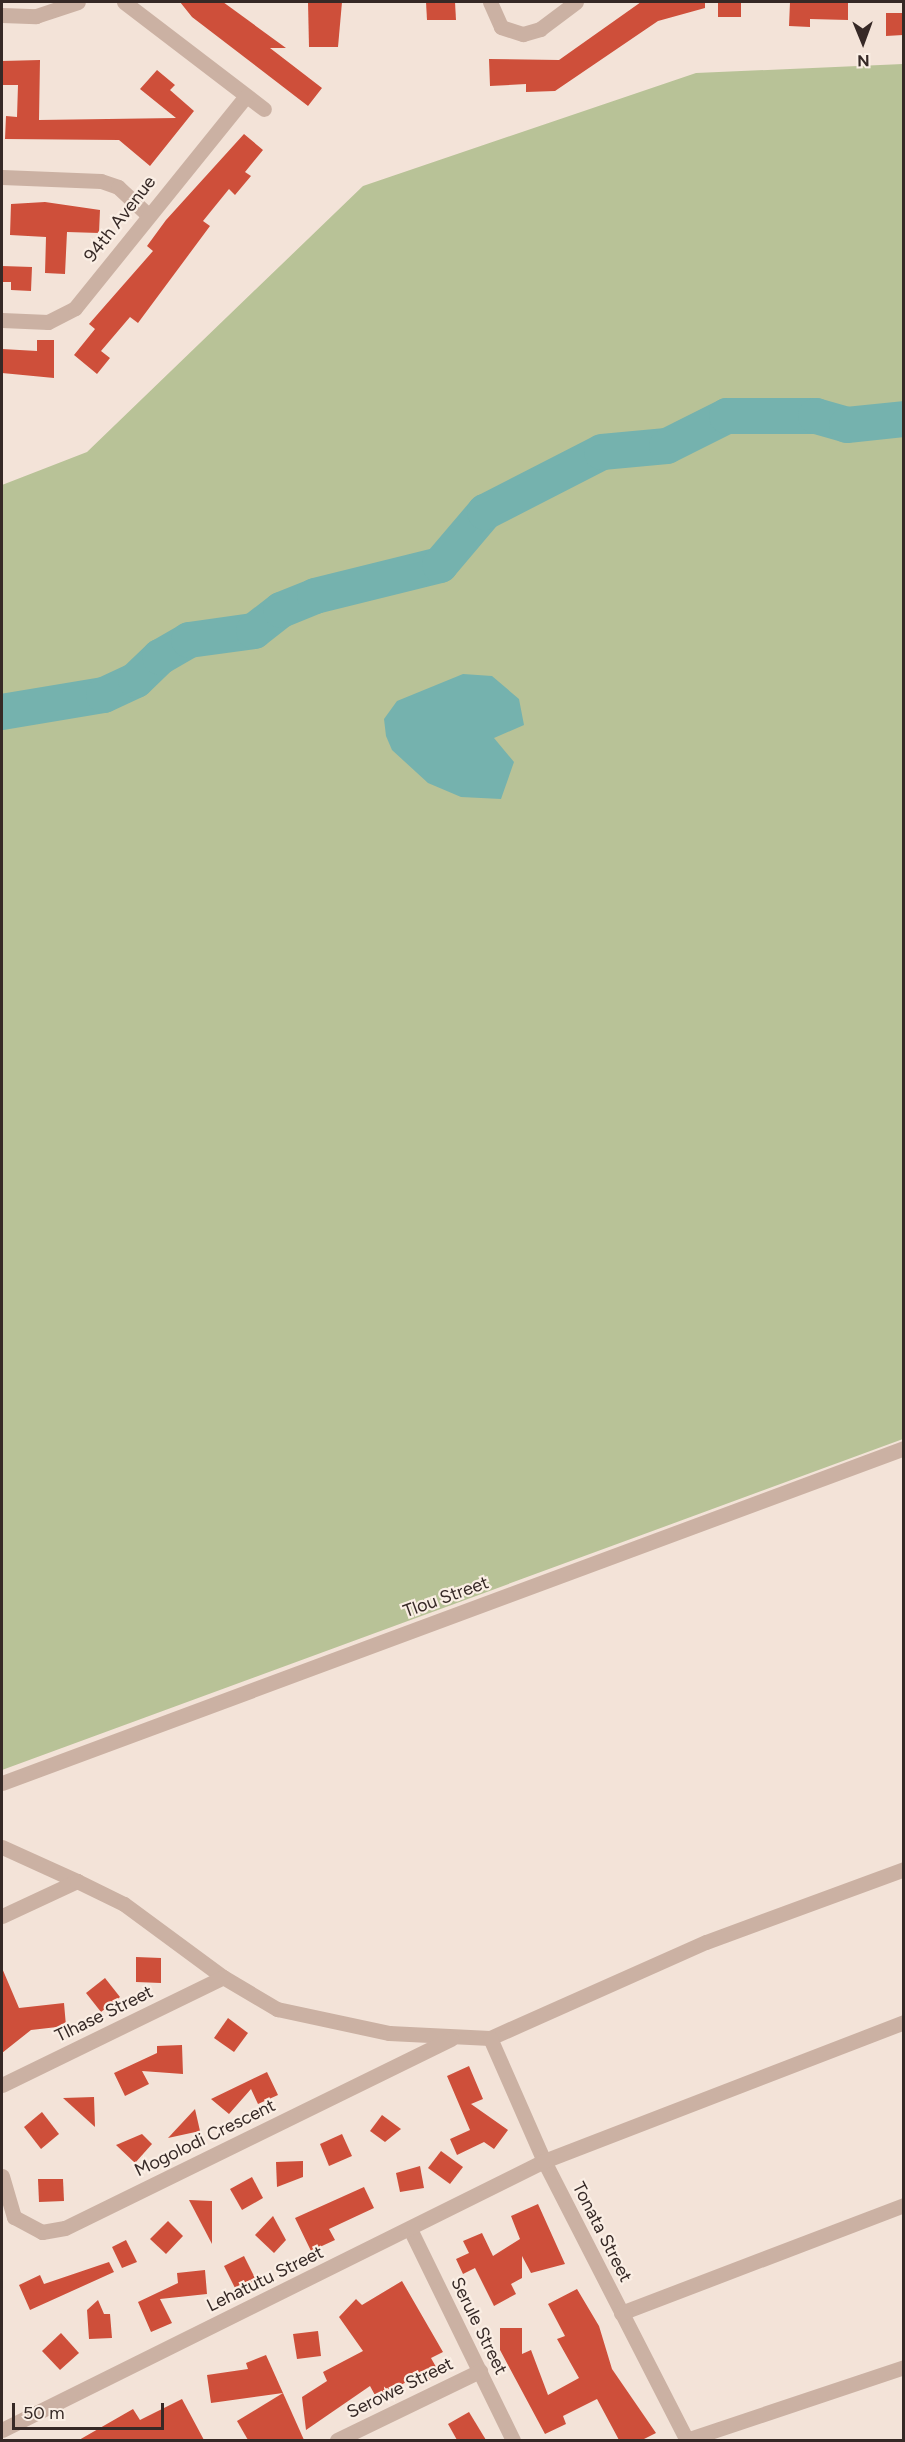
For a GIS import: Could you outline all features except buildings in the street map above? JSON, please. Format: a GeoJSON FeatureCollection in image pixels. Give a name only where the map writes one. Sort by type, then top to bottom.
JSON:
{"type":"FeatureCollection","features":[{"type":"Feature","properties":{"kind":"street"},"geometry":{"type":"LineString","coordinates":[[2,15],[36,16],[78,2]]}},
{"type":"Feature","properties":{"kind":"street"},"geometry":{"type":"LineString","coordinates":[[124,2],[264,110]]}},
{"type":"Feature","properties":{"kind":"street"},"geometry":{"type":"LineString","coordinates":[[490,2],[501,27],[523,34],[540,29],[576,2]]}},
{"type":"Feature","properties":{"kind":"street","name":"94th Avenue"},"geometry":{"type":"LineString","coordinates":[[2,320],[63,318],[246,96]]}},
{"type":"Feature","properties":{"kind":"street"},"geometry":{"type":"LineString","coordinates":[[2,177],[101,181],[118,187],[147,214]]}},
{"type":"Feature","properties":{"kind":"street","name":"Tlou Street"},"geometry":{"type":"LineString","coordinates":[[2,1783],[903,1448]]}},
{"type":"Feature","properties":{"kind":"street","name":"Mogolodi Crescent"},"geometry":{"type":"LineString","coordinates":[[2,1847],[124,1904],[223,1977],[276,2009],[318,2021],[451,2039],[490,2038]]}},
{"type":"Feature","properties":{"kind":"street"},"geometry":{"type":"LineString","coordinates":[[490,2038],[706,1942],[903,1869]]}},
{"type":"Feature","properties":{"kind":"street"},"geometry":{"type":"LineString","coordinates":[[2,1916],[77,1881]]}},
{"type":"Feature","properties":{"kind":"street","name":"Tlhase Street"},"geometry":{"type":"LineString","coordinates":[[2,2085],[223,1977]]}},
{"type":"Feature","properties":{"kind":"street","name":"Lehatutu Street"},"geometry":{"type":"LineString","coordinates":[[2,2430],[544,2161],[903,2022]]}},
{"type":"Feature","properties":{"kind":"street","name":"Tonata Street"},"geometry":{"type":"LineString","coordinates":[[490,2038],[544,2161],[687,2440]]}},
{"type":"Feature","properties":{"kind":"street","name":"Mogolodi Crescent"},"geometry":{"type":"LineString","coordinates":[[2,2176],[14,2217],[42,2232],[65,2228],[451,2039]]}},
{"type":"Feature","properties":{"kind":"street"},"geometry":{"type":"LineString","coordinates":[[621,2313],[903,2205]]}},
{"type":"Feature","properties":{"kind":"street","name":"Serule Street"},"geometry":{"type":"LineString","coordinates":[[410,2229],[513,2440]]}},
{"type":"Feature","properties":{"kind":"street"},"geometry":{"type":"LineString","coordinates":[[687,2440],[903,2367]]}},
{"type":"Feature","properties":{"kind":"street","name":"Serowe Street"},"geometry":{"type":"LineString","coordinates":[[337,2440],[480,2371]]}},
{"type":"Feature","properties":{"kind":"green space"},"geometry":{"type":"Polygon","coordinates":[[[903,64],[903,1439],[2,1770],[2,485],[87,452],[363,186],[696,73],[903,64]]]}},
{"type":"Feature","properties":{"kind":"water"},"geometry":{"type":"Polygon","coordinates":[[[463,674],[492,676],[519,699],[524,725],[494,738],[514,762],[501,799],[461,797],[428,783],[392,750],[386,736],[384,719],[397,701],[463,674]]]}},
{"type":"Feature","properties":{"kind":"waterway"},"geometry":{"type":"LineString","coordinates":[[2,712],[104,695],[136,680],[160,657],[189,640],[254,631],[281,610],[315,596],[440,565],[485,512],[602,452],[667,446],[727,416],[816,416],[847,425],[904,419]]}}]}
